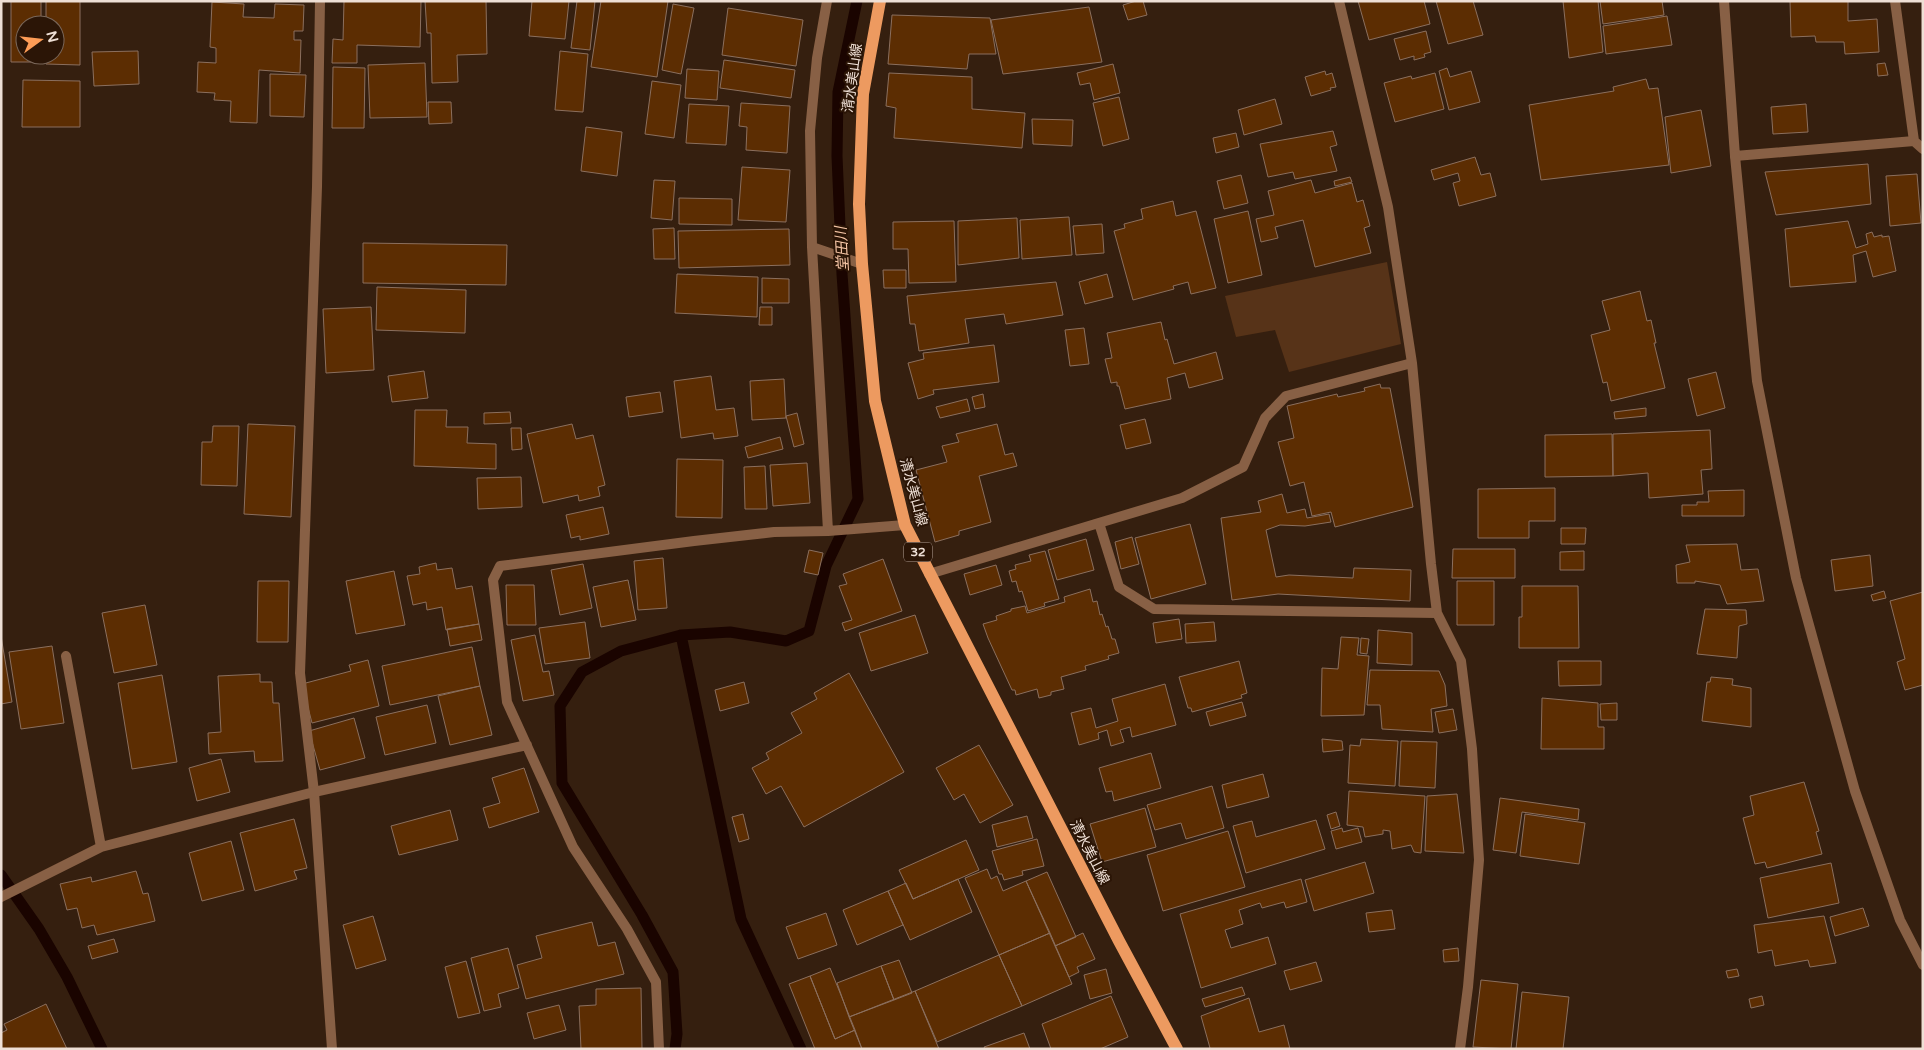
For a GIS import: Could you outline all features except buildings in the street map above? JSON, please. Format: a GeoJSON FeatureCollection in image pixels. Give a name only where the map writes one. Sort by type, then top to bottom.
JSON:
{"type":"FeatureCollection","features":[{"type":"Feature","properties":{"kind":"main road","name":"清水美山線"},"geometry":{"type":"LineString","coordinates":[[880,1],[862,94],[859,204],[862,264],[875,401],[905,525],[1119,941],[1177,1049]]}},
{"type":"Feature","properties":{"kind":"street"},"geometry":{"type":"LineString","coordinates":[[320,1],[317,188],[300,673],[314,792],[332,1049]]}},
{"type":"Feature","properties":{"kind":"street"},"geometry":{"type":"LineString","coordinates":[[827,1],[817,58],[810,131],[812,247],[828,530]]}},
{"type":"Feature","properties":{"kind":"street"},"geometry":{"type":"LineString","coordinates":[[1338,1],[1388,207],[1412,363],[1437,612],[1462,661],[1472,749],[1479,860],[1468,987],[1460,1049]]}},
{"type":"Feature","properties":{"kind":"street"},"geometry":{"type":"LineString","coordinates":[[1724,1],[1735,156],[1757,381],[1796,578],[1855,792],[1900,920],[1923,965]]}},
{"type":"Feature","properties":{"kind":"street"},"geometry":{"type":"LineString","coordinates":[[1895,1],[1914,141],[1923,149]]}},
{"type":"Feature","properties":{"kind":"street"},"geometry":{"type":"LineString","coordinates":[[1735,156],[1914,141]]}},
{"type":"Feature","properties":{"kind":"street"},"geometry":{"type":"LineString","coordinates":[[812,247],[862,264]]}},
{"type":"Feature","properties":{"kind":"street"},"geometry":{"type":"LineString","coordinates":[[929,574],[1182,498],[1243,467],[1265,418],[1286,396],[1412,363]]}},
{"type":"Feature","properties":{"kind":"street"},"geometry":{"type":"LineString","coordinates":[[1100,523],[1119,587],[1154,609],[1437,612]]}},
{"type":"Feature","properties":{"kind":"street"},"geometry":{"type":"LineString","coordinates":[[659,1049],[656,982],[627,929],[573,847],[507,702],[493,580],[500,566],[774,532],[905,525]]}},
{"type":"Feature","properties":{"kind":"street"},"geometry":{"type":"LineString","coordinates":[[66,656],[101,847]]}},
{"type":"Feature","properties":{"kind":"street"},"geometry":{"type":"LineString","coordinates":[[1,897],[101,847],[314,792],[527,745]]}},
{"type":"Feature","properties":{"kind":"shaded area"},"geometry":{"type":"Polygon","coordinates":[[[1387,262],[1401,344],[1289,372],[1275,330],[1236,337],[1225,296],[1387,262]]]}},
{"type":"Feature","properties":{"kind":"waterway","name":"堂田川"},"geometry":{"type":"LineString","coordinates":[[675,1049],[677,1034],[673,972],[642,915],[562,783],[560,706],[582,672],[621,651],[681,635],[730,632],[786,641],[809,631],[826,566],[858,499],[842,274],[837,156],[838,92],[857,1]]}},
{"type":"Feature","properties":{"kind":"waterway"},"geometry":{"type":"LineString","coordinates":[[681,635],[741,919],[801,1049]]}},
{"type":"Feature","properties":{"kind":"waterway"},"geometry":{"type":"LineString","coordinates":[[1,875],[39,929],[67,977],[102,1049]]}}]}
